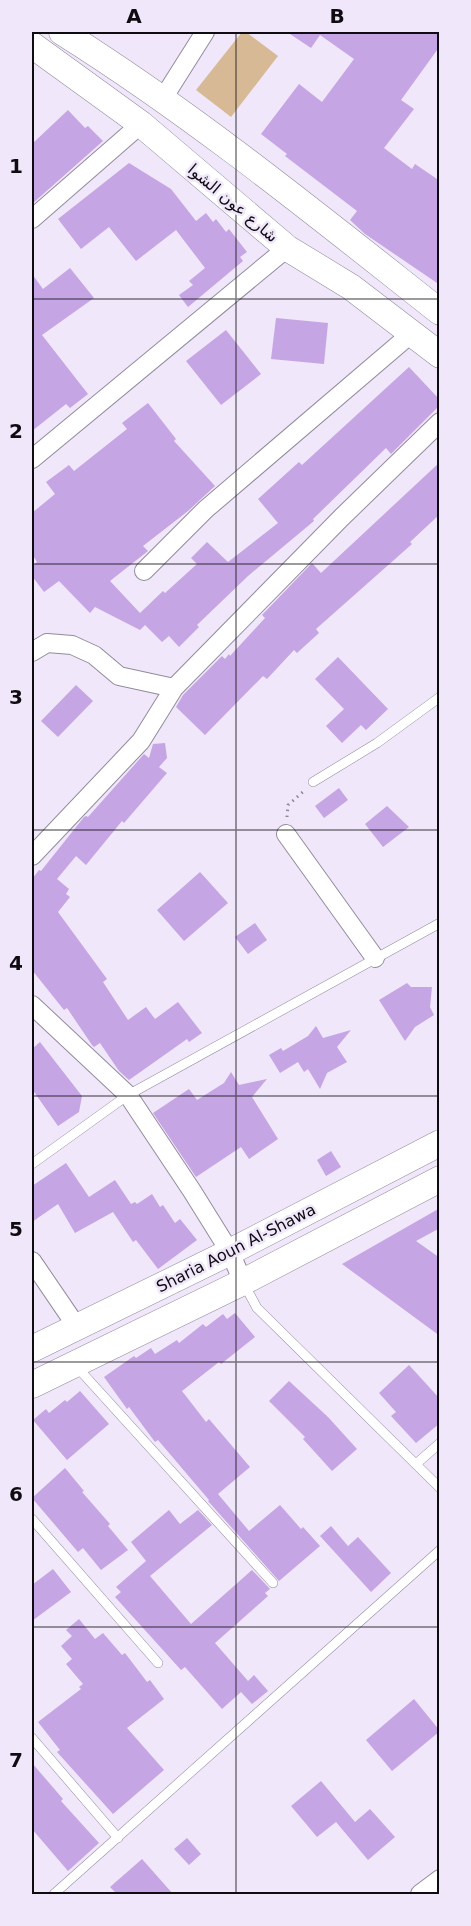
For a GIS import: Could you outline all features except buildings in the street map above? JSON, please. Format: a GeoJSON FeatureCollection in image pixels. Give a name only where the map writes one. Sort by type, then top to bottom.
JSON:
{"type":"FeatureCollection","features":[{"type":"Feature","properties":{"kind":"main road"},"geometry":{"type":"LineString","coordinates":[[62,32],[232,150],[440,312]]}},
{"type":"Feature","properties":{"kind":"main road","name":"شارع عون الشوا"},"geometry":{"type":"LineString","coordinates":[[32,45],[141,124],[287,248],[351,287],[440,355]]}},
{"type":"Feature","properties":{"kind":"main road","name":"Sharia Aoun Al-Shawa"},"geometry":{"type":"LineString","coordinates":[[32,1349],[230,1252],[440,1143]]}},
{"type":"Feature","properties":{"kind":"main road","name":"Sharia Aoun Al-Shawa"},"geometry":{"type":"LineString","coordinates":[[32,1385],[243,1282],[440,1179]]}},
{"type":"Feature","properties":{"kind":"street"},"geometry":{"type":"LineString","coordinates":[[162,100],[205,32]]}},
{"type":"Feature","properties":{"kind":"street"},"geometry":{"type":"LineString","coordinates":[[32,219],[141,124]]}},
{"type":"Feature","properties":{"kind":"street"},"geometry":{"type":"LineString","coordinates":[[32,459],[287,248]]}},
{"type":"Feature","properties":{"kind":"street"},"geometry":{"type":"LineString","coordinates":[[144,571],[206,509],[412,333]]}},
{"type":"Feature","properties":{"kind":"street"},"geometry":{"type":"LineString","coordinates":[[32,856],[141,741],[174,688],[440,422]]}},
{"type":"Feature","properties":{"kind":"street"},"geometry":{"type":"LineString","coordinates":[[32,652],[47,643],[72,645],[94,655],[119,676],[174,688]]}},
{"type":"Feature","properties":{"kind":"street"},"geometry":{"type":"LineString","coordinates":[[286,834],[375,958]]}},
{"type":"Feature","properties":{"kind":"street"},"geometry":{"type":"LineString","coordinates":[[32,1005],[128,1095],[230,1252],[243,1282]]}},
{"type":"Feature","properties":{"kind":"street"},"geometry":{"type":"LineString","coordinates":[[32,1261],[77,1328]]}},
{"type":"Feature","properties":{"kind":"street"},"geometry":{"type":"LineString","coordinates":[[420,1894],[440,1879]]}},
{"type":"Feature","properties":{"kind":"lane"},"geometry":{"type":"LineString","coordinates":[[313,782],[377,743],[440,697]]}},
{"type":"Feature","properties":{"kind":"lane"},"geometry":{"type":"LineString","coordinates":[[32,1164],[128,1095],[440,923]]}},
{"type":"Feature","properties":{"kind":"lane"},"geometry":{"type":"LineString","coordinates":[[243,1282],[257,1308],[440,1488]]}},
{"type":"Feature","properties":{"kind":"lane"},"geometry":{"type":"LineString","coordinates":[[74,1364],[273,1583]]}},
{"type":"Feature","properties":{"kind":"lane"},"geometry":{"type":"LineString","coordinates":[[416,1464],[440,1443]]}},
{"type":"Feature","properties":{"kind":"lane"},"geometry":{"type":"LineString","coordinates":[[32,1519],[158,1663]]}},
{"type":"Feature","properties":{"kind":"lane"},"geometry":{"type":"LineString","coordinates":[[54,1894],[440,1550]]}},
{"type":"Feature","properties":{"kind":"lane"},"geometry":{"type":"LineString","coordinates":[[32,1738],[118,1838]]}},
{"type":"Feature","properties":{"kind":"path"},"geometry":{"type":"LineString","coordinates":[[286,834],[288,805],[313,782]]}},
{"type":"Feature","properties":{"kind":"shaded area"},"geometry":{"type":"Polygon","coordinates":[[[242,32],[246,32],[278,56],[231,117],[196,90],[242,32]]]}}]}
